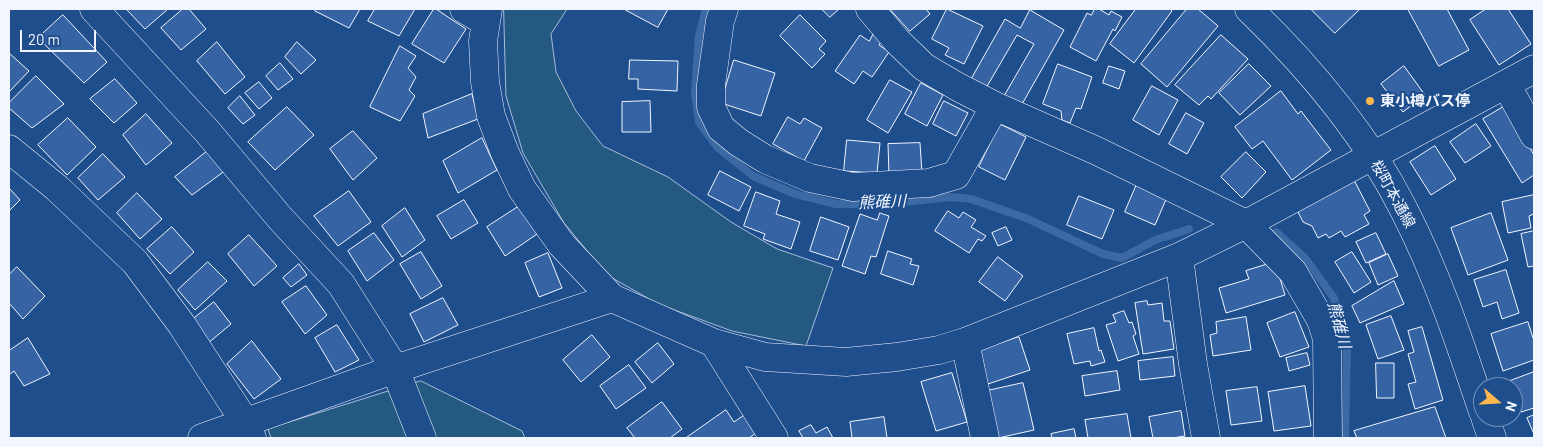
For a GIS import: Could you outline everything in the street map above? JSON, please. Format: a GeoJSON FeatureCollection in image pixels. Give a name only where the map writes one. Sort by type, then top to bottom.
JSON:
{"type":"FeatureCollection","features":[{"type":"Feature","properties":{"kind":"street"},"geometry":{"type":"LineString","coordinates":[[94,9],[206,130],[280,218],[341,284],[395,369],[422,438]]}},
{"type":"Feature","properties":{"kind":"street"},"geometry":{"type":"LineString","coordinates":[[724,9],[720,21],[711,85],[711,107],[721,128],[765,159],[810,178],[853,187],[929,183],[956,175],[995,106]]}},
{"type":"Feature","properties":{"kind":"street"},"geometry":{"type":"LineString","coordinates":[[870,9],[924,67],[958,87],[995,106],[1097,150],[1246,224],[1293,272],[1321,320],[1327,339],[1328,438]]}},
{"type":"Feature","properties":{"kind":"street","name":"桜町本通線"},"geometry":{"type":"LineString","coordinates":[[1249,9],[1285,44],[1309,71],[1372,155],[1404,208],[1446,306],[1473,383]]}},
{"type":"Feature","properties":{"kind":"street"},"geometry":{"type":"LineString","coordinates":[[479,13],[483,41],[485,82],[491,116],[505,153],[522,189],[562,245],[612,298],[714,343],[765,357],[846,362],[897,357],[939,350],[965,342],[1178,257],[1246,224],[1534,69]]}},
{"type":"Feature","properties":{"kind":"street"},"geometry":{"type":"LineString","coordinates":[[1506,84],[1534,135]]}},
{"type":"Feature","properties":{"kind":"street"},"geometry":{"type":"LineString","coordinates":[[9,149],[58,188],[135,262],[182,325],[249,430]]}},
{"type":"Feature","properties":{"kind":"street"},"geometry":{"type":"LineString","coordinates":[[1178,257],[1193,364],[1206,438]]}},
{"type":"Feature","properties":{"kind":"street"},"geometry":{"type":"LineString","coordinates":[[202,438],[249,430],[395,369],[612,298]]}},
{"type":"Feature","properties":{"kind":"street"},"geometry":{"type":"LineString","coordinates":[[965,342],[985,438]]}},
{"type":"Feature","properties":{"kind":"street"},"geometry":{"type":"LineString","coordinates":[[714,343],[774,438]]}},
{"type":"Feature","properties":{"kind":"shaded area"},"geometry":{"type":"Polygon","coordinates":[[[504,9],[567,9],[551,34],[556,72],[576,111],[603,146],[668,177],[731,222],[777,249],[833,268],[806,346],[732,331],[658,304],[607,275],[564,223],[523,153],[506,96],[504,9]]]}},
{"type":"Feature","properties":{"kind":"shaded area"},"geometry":{"type":"Polygon","coordinates":[[[421,381],[522,431],[525,438],[271,438],[268,429],[421,381]]]}},
{"type":"Feature","properties":{"kind":"building"},"geometry":{"type":"Polygon","coordinates":[[[168,9],[145,29],[127,10],[168,9]]]}},
{"type":"Feature","properties":{"kind":"building"},"geometry":{"type":"Polygon","coordinates":[[[183,9],[189,9],[206,29],[181,50],[161,28],[183,9]]]}},
{"type":"Feature","properties":{"kind":"building"},"geometry":{"type":"Polygon","coordinates":[[[317,9],[360,9],[349,28],[315,11],[317,9]]]}},
{"type":"Feature","properties":{"kind":"building"},"geometry":{"type":"Polygon","coordinates":[[[375,9],[415,9],[399,36],[368,21],[375,9]]]}},
{"type":"Feature","properties":{"kind":"building"},"geometry":{"type":"Polygon","coordinates":[[[434,9],[466,29],[444,63],[412,44],[434,9]]]}},
{"type":"Feature","properties":{"kind":"building"},"geometry":{"type":"Polygon","coordinates":[[[624,9],[668,9],[658,27],[624,9]]]}},
{"type":"Feature","properties":{"kind":"building"},"geometry":{"type":"Polygon","coordinates":[[[822,9],[839,9],[830,17],[822,9]]]}},
{"type":"Feature","properties":{"kind":"building"},"geometry":{"type":"Polygon","coordinates":[[[890,9],[926,9],[930,14],[910,31],[890,9]]]}},
{"type":"Feature","properties":{"kind":"building"},"geometry":{"type":"Polygon","coordinates":[[[947,9],[983,26],[964,64],[945,55],[949,48],[932,39],[947,9]]]}},
{"type":"Feature","properties":{"kind":"building"},"geometry":{"type":"Polygon","coordinates":[[[1095,9],[1099,9],[1109,15],[1111,11],[1122,17],[1115,31],[1113,29],[1096,61],[1070,47],[1087,13],[1091,15],[1095,9]]]}},
{"type":"Feature","properties":{"kind":"building"},"geometry":{"type":"Polygon","coordinates":[[[1136,9],[1170,9],[1172,11],[1134,63],[1110,44],[1136,9]]]}},
{"type":"Feature","properties":{"kind":"building"},"geometry":{"type":"Polygon","coordinates":[[[1187,9],[1198,9],[1218,26],[1167,87],[1141,64],[1187,9]]]}},
{"type":"Feature","properties":{"kind":"building"},"geometry":{"type":"Polygon","coordinates":[[[1311,9],[1360,9],[1335,33],[1311,9]]]}},
{"type":"Feature","properties":{"kind":"building"},"geometry":{"type":"Polygon","coordinates":[[[1408,9],[1447,9],[1469,50],[1439,66],[1408,9]]]}},
{"type":"Feature","properties":{"kind":"building"},"geometry":{"type":"Polygon","coordinates":[[[1486,9],[1508,9],[1531,44],[1499,65],[1470,20],[1486,9]]]}},
{"type":"Feature","properties":{"kind":"building"},"geometry":{"type":"Polygon","coordinates":[[[1030,10],[1064,30],[1021,106],[1004,96],[1034,44],[1017,35],[986,88],[971,79],[1005,19],[1020,28],[1030,10]]]}},
{"type":"Feature","properties":{"kind":"building"},"geometry":{"type":"Polygon","coordinates":[[[63,15],[107,62],[84,83],[38,38],[63,15]]]}},
{"type":"Feature","properties":{"kind":"building"},"geometry":{"type":"Polygon","coordinates":[[[800,15],[826,41],[819,49],[825,54],[812,68],[780,36],[800,15]]]}},
{"type":"Feature","properties":{"kind":"building"},"geometry":{"type":"Polygon","coordinates":[[[874,33],[883,39],[879,45],[889,52],[872,77],[863,71],[854,84],[835,71],[860,35],[869,41],[874,33]]]}},
{"type":"Feature","properties":{"kind":"building"},"geometry":{"type":"Polygon","coordinates":[[[1221,35],[1248,59],[1211,99],[1208,96],[1199,105],[1175,85],[1221,35]]]}},
{"type":"Feature","properties":{"kind":"building"},"geometry":{"type":"Polygon","coordinates":[[[217,42],[245,77],[225,94],[197,61],[217,42]]]}},
{"type":"Feature","properties":{"kind":"building"},"geometry":{"type":"Polygon","coordinates":[[[297,42],[316,60],[301,74],[285,57],[297,42]]]}},
{"type":"Feature","properties":{"kind":"building"},"geometry":{"type":"Polygon","coordinates":[[[400,46],[416,56],[408,68],[416,77],[409,90],[415,96],[400,121],[370,107],[400,46]]]}},
{"type":"Feature","properties":{"kind":"building"},"geometry":{"type":"Polygon","coordinates":[[[9,53],[29,71],[9,92],[9,53]]]}},
{"type":"Feature","properties":{"kind":"building"},"geometry":{"type":"Polygon","coordinates":[[[630,60],[678,61],[677,91],[638,89],[638,79],[629,79],[630,60]]]}},
{"type":"Feature","properties":{"kind":"building"},"geometry":{"type":"Polygon","coordinates":[[[734,60],[775,73],[761,116],[721,103],[734,60]]]}},
{"type":"Feature","properties":{"kind":"building"},"geometry":{"type":"Polygon","coordinates":[[[280,63],[293,79],[278,90],[266,76],[280,63]]]}},
{"type":"Feature","properties":{"kind":"building"},"geometry":{"type":"Polygon","coordinates":[[[1058,64],[1092,77],[1081,109],[1076,108],[1070,123],[1062,120],[1061,111],[1043,104],[1058,64]]]}},
{"type":"Feature","properties":{"kind":"building"},"geometry":{"type":"Polygon","coordinates":[[[1249,64],[1271,86],[1240,115],[1219,93],[1249,64]]]}},
{"type":"Feature","properties":{"kind":"building"},"geometry":{"type":"Polygon","coordinates":[[[1109,66],[1125,71],[1119,89],[1103,83],[1109,66]]]}},
{"type":"Feature","properties":{"kind":"building"},"geometry":{"type":"Polygon","coordinates":[[[1404,66],[1425,95],[1403,112],[1381,84],[1404,66]]]}},
{"type":"Feature","properties":{"kind":"building"},"geometry":{"type":"Polygon","coordinates":[[[36,76],[64,104],[32,128],[9,108],[9,103],[36,76]]]}},
{"type":"Feature","properties":{"kind":"building"},"geometry":{"type":"Polygon","coordinates":[[[115,79],[137,103],[114,123],[90,99],[115,79]]]}},
{"type":"Feature","properties":{"kind":"building"},"geometry":{"type":"Polygon","coordinates":[[[890,80],[912,92],[888,133],[867,120],[890,80]]]}},
{"type":"Feature","properties":{"kind":"building"},"geometry":{"type":"Polygon","coordinates":[[[259,82],[272,98],[259,109],[245,93],[259,82]]]}},
{"type":"Feature","properties":{"kind":"building"},"geometry":{"type":"Polygon","coordinates":[[[921,83],[943,95],[927,126],[905,114],[921,83]]]}},
{"type":"Feature","properties":{"kind":"building"},"geometry":{"type":"Polygon","coordinates":[[[1152,86],[1178,100],[1159,135],[1133,120],[1152,86]]]}},
{"type":"Feature","properties":{"kind":"building"},"geometry":{"type":"Polygon","coordinates":[[[1281,91],[1298,114],[1301,111],[1331,150],[1292,180],[1263,141],[1252,149],[1235,127],[1281,91]]]}},
{"type":"Feature","properties":{"kind":"building"},"geometry":{"type":"Polygon","coordinates":[[[472,94],[478,119],[428,138],[423,114],[472,94]]]}},
{"type":"Feature","properties":{"kind":"building"},"geometry":{"type":"Polygon","coordinates":[[[240,96],[255,115],[243,124],[228,108],[240,96]]]}},
{"type":"Feature","properties":{"kind":"building"},"geometry":{"type":"Polygon","coordinates":[[[650,101],[651,132],[622,132],[622,102],[650,101]]]}},
{"type":"Feature","properties":{"kind":"building"},"geometry":{"type":"Polygon","coordinates":[[[944,101],[968,113],[956,136],[933,124],[944,101]]]}},
{"type":"Feature","properties":{"kind":"building"},"geometry":{"type":"Polygon","coordinates":[[[1505,106],[1534,155],[1534,175],[1522,183],[1483,119],[1505,106]]]}},
{"type":"Feature","properties":{"kind":"building"},"geometry":{"type":"Polygon","coordinates":[[[287,107],[314,135],[275,170],[248,142],[287,107]]]}},
{"type":"Feature","properties":{"kind":"building"},"geometry":{"type":"Polygon","coordinates":[[[1186,113],[1204,123],[1187,154],[1169,144],[1186,113]]]}},
{"type":"Feature","properties":{"kind":"building"},"geometry":{"type":"Polygon","coordinates":[[[146,114],[172,143],[146,165],[123,135],[146,114]]]}},
{"type":"Feature","properties":{"kind":"building"},"geometry":{"type":"Polygon","coordinates":[[[788,117],[800,124],[804,118],[822,128],[804,161],[773,144],[788,117]]]}},
{"type":"Feature","properties":{"kind":"building"},"geometry":{"type":"Polygon","coordinates":[[[68,118],[96,147],[67,175],[38,145],[68,118]]]}},
{"type":"Feature","properties":{"kind":"building"},"geometry":{"type":"Polygon","coordinates":[[[1000,124],[1026,137],[1005,180],[979,167],[1000,124]]]}},
{"type":"Feature","properties":{"kind":"building"},"geometry":{"type":"Polygon","coordinates":[[[1476,124],[1491,146],[1465,163],[1450,142],[1476,124]]]}},
{"type":"Feature","properties":{"kind":"building"},"geometry":{"type":"Polygon","coordinates":[[[353,131],[377,158],[353,180],[330,149],[353,131]]]}},
{"type":"Feature","properties":{"kind":"building"},"geometry":{"type":"Polygon","coordinates":[[[482,138],[497,170],[458,193],[443,161],[482,138]]]}},
{"type":"Feature","properties":{"kind":"building"},"geometry":{"type":"Polygon","coordinates":[[[847,140],[880,143],[877,173],[844,171],[847,140]]]}},
{"type":"Feature","properties":{"kind":"building"},"geometry":{"type":"Polygon","coordinates":[[[920,143],[922,174],[889,175],[888,144],[920,143]]]}},
{"type":"Feature","properties":{"kind":"building"},"geometry":{"type":"Polygon","coordinates":[[[1435,146],[1456,179],[1431,195],[1410,162],[1435,146]]]}},
{"type":"Feature","properties":{"kind":"building"},"geometry":{"type":"Polygon","coordinates":[[[210,149],[226,170],[192,195],[175,177],[210,149]]]}},
{"type":"Feature","properties":{"kind":"building"},"geometry":{"type":"Polygon","coordinates":[[[1246,152],[1266,172],[1242,198],[1221,177],[1246,152]]]}},
{"type":"Feature","properties":{"kind":"building"},"geometry":{"type":"Polygon","coordinates":[[[103,154],[125,177],[98,200],[78,178],[103,154]]]}},
{"type":"Feature","properties":{"kind":"building"},"geometry":{"type":"Polygon","coordinates":[[[720,171],[751,187],[739,211],[708,195],[720,171]]]}},
{"type":"Feature","properties":{"kind":"building"},"geometry":{"type":"Polygon","coordinates":[[[1354,180],[1370,211],[1364,215],[1369,224],[1345,237],[1341,231],[1329,238],[1326,234],[1318,238],[1312,226],[1303,222],[1297,210],[1354,180]]]}},
{"type":"Feature","properties":{"kind":"building"},"geometry":{"type":"Polygon","coordinates":[[[1137,184],[1167,197],[1155,225],[1125,212],[1137,184]]]}},
{"type":"Feature","properties":{"kind":"building"},"geometry":{"type":"Polygon","coordinates":[[[9,188],[20,200],[9,211],[9,188]]]}},
{"type":"Feature","properties":{"kind":"building"},"geometry":{"type":"Polygon","coordinates":[[[349,191],[371,222],[338,246],[314,216],[349,191]]]}},
{"type":"Feature","properties":{"kind":"building"},"geometry":{"type":"Polygon","coordinates":[[[756,192],[780,201],[776,214],[800,222],[791,249],[763,239],[765,234],[744,226],[756,192]]]}},
{"type":"Feature","properties":{"kind":"building"},"geometry":{"type":"Polygon","coordinates":[[[137,193],[162,219],[140,239],[117,213],[137,193]]]}},
{"type":"Feature","properties":{"kind":"building"},"geometry":{"type":"Polygon","coordinates":[[[1534,195],[1534,214],[1529,216],[1531,228],[1508,233],[1502,202],[1534,195]]]}},
{"type":"Feature","properties":{"kind":"building"},"geometry":{"type":"Polygon","coordinates":[[[1079,196],[1114,210],[1102,239],[1067,225],[1079,196]]]}},
{"type":"Feature","properties":{"kind":"building"},"geometry":{"type":"Polygon","coordinates":[[[464,200],[478,223],[451,239],[437,216],[464,200]]]}},
{"type":"Feature","properties":{"kind":"building"},"geometry":{"type":"Polygon","coordinates":[[[521,205],[540,232],[505,256],[487,227],[521,205]]]}},
{"type":"Feature","properties":{"kind":"building"},"geometry":{"type":"Polygon","coordinates":[[[405,208],[425,240],[402,257],[382,226],[405,208]]]}},
{"type":"Feature","properties":{"kind":"building"},"geometry":{"type":"Polygon","coordinates":[[[948,211],[959,218],[963,212],[976,220],[971,227],[986,236],[982,241],[978,239],[969,253],[935,231],[948,211]]]}},
{"type":"Feature","properties":{"kind":"building"},"geometry":{"type":"Polygon","coordinates":[[[880,213],[889,216],[876,257],[871,256],[865,274],[842,266],[860,214],[877,220],[880,213]]]}},
{"type":"Feature","properties":{"kind":"building"},"geometry":{"type":"Polygon","coordinates":[[[1491,213],[1508,260],[1468,275],[1451,228],[1491,213]]]}},
{"type":"Feature","properties":{"kind":"building"},"geometry":{"type":"Polygon","coordinates":[[[821,217],[849,227],[838,260],[810,251],[821,217]]]}},
{"type":"Feature","properties":{"kind":"building"},"geometry":{"type":"Polygon","coordinates":[[[172,227],[194,252],[170,274],[147,249],[172,227]]]}},
{"type":"Feature","properties":{"kind":"building"},"geometry":{"type":"Polygon","coordinates":[[[1006,227],[1012,240],[998,246],[992,233],[1006,227]]]}},
{"type":"Feature","properties":{"kind":"building"},"geometry":{"type":"Polygon","coordinates":[[[1534,231],[1534,266],[1528,267],[1521,234],[1534,231]]]}},
{"type":"Feature","properties":{"kind":"building"},"geometry":{"type":"Polygon","coordinates":[[[374,233],[394,260],[367,281],[348,251],[374,233]]]}},
{"type":"Feature","properties":{"kind":"building"},"geometry":{"type":"Polygon","coordinates":[[[1376,233],[1386,254],[1366,263],[1356,242],[1376,233]]]}},
{"type":"Feature","properties":{"kind":"building"},"geometry":{"type":"Polygon","coordinates":[[[249,235],[277,266],[254,286],[228,254],[249,235]]]}},
{"type":"Feature","properties":{"kind":"building"},"geometry":{"type":"Polygon","coordinates":[[[888,251],[912,259],[910,264],[919,266],[913,285],[881,274],[888,251]]]}},
{"type":"Feature","properties":{"kind":"building"},"geometry":{"type":"Polygon","coordinates":[[[421,252],[442,286],[421,299],[400,264],[421,252]]]}},
{"type":"Feature","properties":{"kind":"building"},"geometry":{"type":"Polygon","coordinates":[[[1352,252],[1371,282],[1354,293],[1335,262],[1352,252]]]}},
{"type":"Feature","properties":{"kind":"building"},"geometry":{"type":"Polygon","coordinates":[[[548,253],[562,288],[539,297],[525,263],[548,253]]]}},
{"type":"Feature","properties":{"kind":"building"},"geometry":{"type":"Polygon","coordinates":[[[1388,254],[1398,276],[1378,285],[1369,263],[1388,254]]]}},
{"type":"Feature","properties":{"kind":"building"},"geometry":{"type":"Polygon","coordinates":[[[998,257],[1023,276],[1005,301],[979,282],[998,257]]]}},
{"type":"Feature","properties":{"kind":"building"},"geometry":{"type":"Polygon","coordinates":[[[208,262],[227,281],[195,310],[178,290],[208,262]]]}},
{"type":"Feature","properties":{"kind":"building"},"geometry":{"type":"Polygon","coordinates":[[[1275,262],[1285,295],[1226,313],[1219,288],[1249,279],[1246,271],[1275,262]]]}},
{"type":"Feature","properties":{"kind":"building"},"geometry":{"type":"Polygon","coordinates":[[[299,264],[307,275],[291,287],[283,278],[299,264]]]}},
{"type":"Feature","properties":{"kind":"building"},"geometry":{"type":"Polygon","coordinates":[[[17,267],[45,296],[23,319],[9,303],[9,275],[17,267]]]}},
{"type":"Feature","properties":{"kind":"building"},"geometry":{"type":"Polygon","coordinates":[[[1506,270],[1519,313],[1502,319],[1497,302],[1483,307],[1474,280],[1506,270]]]}},
{"type":"Feature","properties":{"kind":"building"},"geometry":{"type":"Polygon","coordinates":[[[1394,281],[1404,304],[1360,323],[1352,306],[1394,281]]]}},
{"type":"Feature","properties":{"kind":"building"},"geometry":{"type":"Polygon","coordinates":[[[306,286],[327,315],[305,334],[282,302],[306,286]]]}},
{"type":"Feature","properties":{"kind":"building"},"geometry":{"type":"Polygon","coordinates":[[[443,298],[458,325],[424,342],[410,314],[443,298]]]}},
{"type":"Feature","properties":{"kind":"building"},"geometry":{"type":"Polygon","coordinates":[[[1147,301],[1148,305],[1162,303],[1164,321],[1170,321],[1174,349],[1143,354],[1135,303],[1147,301]]]}},
{"type":"Feature","properties":{"kind":"building"},"geometry":{"type":"Polygon","coordinates":[[[214,302],[231,324],[207,344],[191,321],[214,302]]]}},
{"type":"Feature","properties":{"kind":"building"},"geometry":{"type":"Polygon","coordinates":[[[1124,311],[1129,323],[1132,322],[1136,334],[1133,336],[1139,354],[1118,361],[1106,325],[1116,322],[1113,315],[1124,311]]]}},
{"type":"Feature","properties":{"kind":"building"},"geometry":{"type":"Polygon","coordinates":[[[1295,312],[1309,347],[1280,357],[1267,323],[1295,312]]]}},
{"type":"Feature","properties":{"kind":"building"},"geometry":{"type":"Polygon","coordinates":[[[1391,316],[1404,350],[1378,359],[1366,325],[1391,316]]]}},
{"type":"Feature","properties":{"kind":"building"},"geometry":{"type":"Polygon","coordinates":[[[1246,317],[1251,350],[1213,356],[1210,335],[1217,333],[1216,322],[1246,317]]]}},
{"type":"Feature","properties":{"kind":"building"},"geometry":{"type":"Polygon","coordinates":[[[1528,322],[1534,341],[1534,360],[1503,371],[1491,334],[1528,322]]]}},
{"type":"Feature","properties":{"kind":"building"},"geometry":{"type":"Polygon","coordinates":[[[337,325],[359,360],[335,372],[315,338],[337,325]]]}},
{"type":"Feature","properties":{"kind":"building"},"geometry":{"type":"Polygon","coordinates":[[[1422,327],[1443,400],[1415,409],[1408,384],[1416,382],[1408,354],[1414,352],[1408,331],[1422,327]]]}},
{"type":"Feature","properties":{"kind":"building"},"geometry":{"type":"Polygon","coordinates":[[[1094,328],[1099,351],[1101,350],[1105,362],[1091,366],[1090,361],[1074,364],[1067,334],[1094,328]]]}},
{"type":"Feature","properties":{"kind":"building"},"geometry":{"type":"Polygon","coordinates":[[[592,335],[610,357],[581,382],[563,360],[592,335]]]}},
{"type":"Feature","properties":{"kind":"building"},"geometry":{"type":"Polygon","coordinates":[[[1019,337],[1030,370],[985,385],[974,352],[1019,337]]]}},
{"type":"Feature","properties":{"kind":"building"},"geometry":{"type":"Polygon","coordinates":[[[28,338],[50,374],[24,386],[14,371],[9,375],[9,351],[28,338]]]}},
{"type":"Feature","properties":{"kind":"building"},"geometry":{"type":"Polygon","coordinates":[[[252,341],[281,379],[254,399],[227,364],[252,341]]]}},
{"type":"Feature","properties":{"kind":"building"},"geometry":{"type":"Polygon","coordinates":[[[658,343],[674,364],[652,383],[635,362],[658,343]]]}},
{"type":"Feature","properties":{"kind":"building"},"geometry":{"type":"Polygon","coordinates":[[[1307,353],[1310,365],[1289,371],[1286,358],[1307,353]]]}},
{"type":"Feature","properties":{"kind":"building"},"geometry":{"type":"Polygon","coordinates":[[[1173,357],[1175,376],[1140,380],[1138,361],[1173,357]]]}},
{"type":"Feature","properties":{"kind":"building"},"geometry":{"type":"Polygon","coordinates":[[[1376,363],[1394,363],[1394,398],[1377,398],[1376,363]]]}},
{"type":"Feature","properties":{"kind":"building"},"geometry":{"type":"Polygon","coordinates":[[[629,365],[646,388],[616,409],[600,386],[629,365]]]}},
{"type":"Feature","properties":{"kind":"building"},"geometry":{"type":"Polygon","coordinates":[[[1117,371],[1120,390],[1085,396],[1082,376],[1117,371]]]}},
{"type":"Feature","properties":{"kind":"building"},"geometry":{"type":"Polygon","coordinates":[[[1534,372],[1534,408],[1523,411],[1523,377],[1521,377],[1534,372]]]}},
{"type":"Feature","properties":{"kind":"building"},"geometry":{"type":"Polygon","coordinates":[[[952,373],[967,422],[936,431],[921,382],[952,373]]]}},
{"type":"Feature","properties":{"kind":"building"},"geometry":{"type":"Polygon","coordinates":[[[1023,383],[1034,430],[998,438],[987,391],[1023,383]]]}},
{"type":"Feature","properties":{"kind":"building"},"geometry":{"type":"Polygon","coordinates":[[[1305,386],[1311,426],[1274,431],[1268,392],[1305,386]]]}},
{"type":"Feature","properties":{"kind":"building"},"geometry":{"type":"Polygon","coordinates":[[[1257,387],[1262,421],[1231,425],[1226,391],[1257,387]]]}},
{"type":"Feature","properties":{"kind":"building"},"geometry":{"type":"Polygon","coordinates":[[[662,402],[682,429],[670,438],[635,438],[627,428],[662,402]]]}},
{"type":"Feature","properties":{"kind":"building"},"geometry":{"type":"Polygon","coordinates":[[[1435,407],[1446,438],[1357,438],[1354,431],[1435,407]]]}},
{"type":"Feature","properties":{"kind":"building"},"geometry":{"type":"Polygon","coordinates":[[[726,410],[734,422],[744,415],[756,433],[749,438],[686,438],[726,410]]]}},
{"type":"Feature","properties":{"kind":"building"},"geometry":{"type":"Polygon","coordinates":[[[1181,411],[1185,436],[1153,438],[1149,417],[1181,411]]]}},
{"type":"Feature","properties":{"kind":"building"},"geometry":{"type":"Polygon","coordinates":[[[1127,414],[1131,438],[1088,438],[1085,420],[1127,414]]]}},
{"type":"Feature","properties":{"kind":"building"},"geometry":{"type":"Polygon","coordinates":[[[1534,415],[1534,434],[1527,418],[1534,415]]]}},
{"type":"Feature","properties":{"kind":"building"},"geometry":{"type":"Polygon","coordinates":[[[884,417],[887,438],[852,438],[850,422],[884,417]]]}},
{"type":"Feature","properties":{"kind":"building"},"geometry":{"type":"Polygon","coordinates":[[[811,425],[816,433],[827,427],[833,438],[803,438],[799,431],[811,425]]]}},
{"type":"Feature","properties":{"kind":"building"},"geometry":{"type":"Polygon","coordinates":[[[1074,429],[1076,438],[1052,438],[1051,434],[1074,429]]]}},
{"type":"Feature","properties":{"kind":"waterway","name":"熊碓川"},"geometry":{"type":"LineString","coordinates":[[706,9],[699,36],[695,92],[699,122],[717,147],[753,176],[795,194],[836,204],[885,204],[950,197],[971,199],[1026,218],[1103,254],[1122,258],[1155,240],[1189,229]]}},
{"type":"Feature","properties":{"kind":"waterway","name":"熊碓川"},"geometry":{"type":"LineString","coordinates":[[1276,232],[1305,258],[1334,298],[1347,349],[1345,438]]}},
{"type":"Feature","properties":{"kind":"place","name":"東小樽バス停"},"geometry":{"type":"Point","coordinates":[1370,101]}}]}
